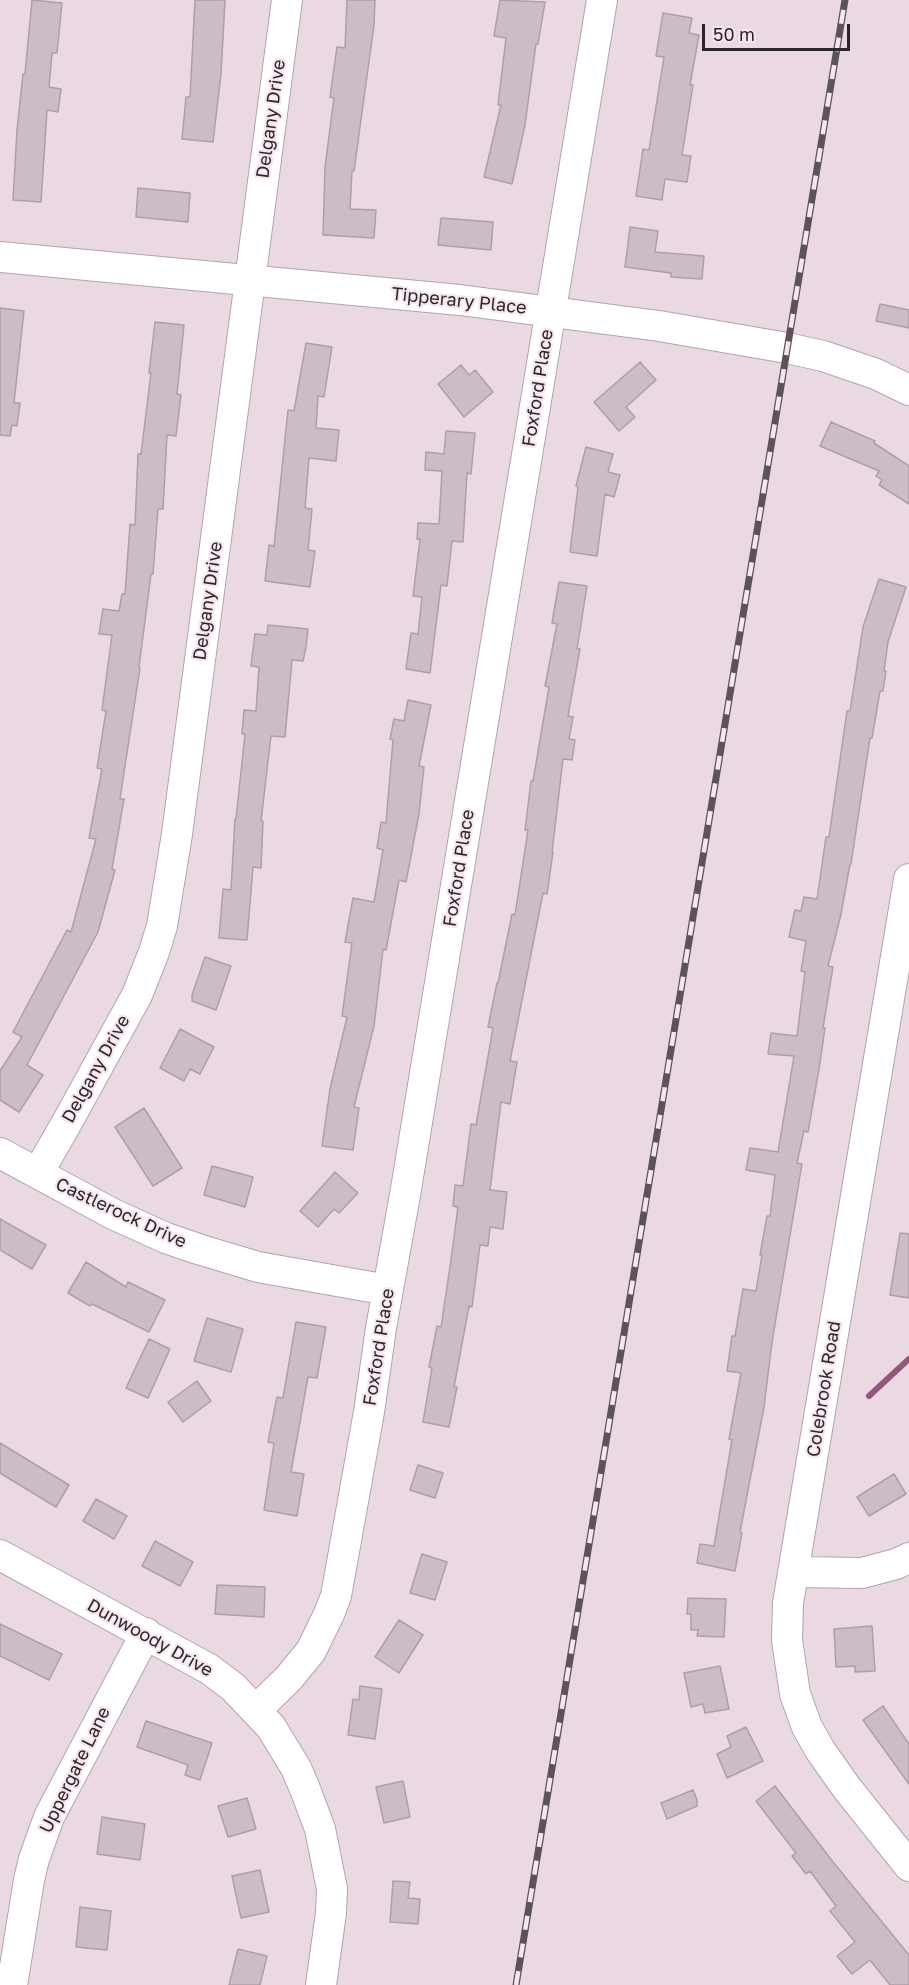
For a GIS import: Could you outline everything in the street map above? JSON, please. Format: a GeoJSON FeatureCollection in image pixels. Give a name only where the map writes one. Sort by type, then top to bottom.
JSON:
{"type":"FeatureCollection","features":[{"type":"Feature","properties":{"kind":"street","name":"Delgany Drive"},"geometry":{"type":"LineString","coordinates":[[38,1173],[137,995],[162,926],[177,834],[287,0]]}},
{"type":"Feature","properties":{"kind":"street","name":"Foxford Place"},"geometry":{"type":"LineString","coordinates":[[256,1710],[288,1679],[311,1651],[336,1596],[369,1412],[602,0]]}},
{"type":"Feature","properties":{"kind":"street","name":"Tipperary Place"},"geometry":{"type":"LineString","coordinates":[[0,257],[460,300],[659,326],[823,356],[876,374],[909,390]]}},
{"type":"Feature","properties":{"kind":"street","name":"Colebrook Road"},"geometry":{"type":"LineString","coordinates":[[909,879],[788,1603],[787,1640],[795,1694],[807,1727],[846,1787],[909,1866]]}},
{"type":"Feature","properties":{"kind":"street","name":"Castlerock Drive"},"geometry":{"type":"LineString","coordinates":[[0,1153],[113,1214],[166,1238],[258,1267],[388,1290]]}},
{"type":"Feature","properties":{"kind":"street","name":"Dunwoody Drive"},"geometry":{"type":"LineString","coordinates":[[0,1555],[209,1669],[233,1687],[271,1726],[296,1768],[320,1829],[332,1889],[329,1934],[321,1985]]}},
{"type":"Feature","properties":{"kind":"street"},"geometry":{"type":"LineString","coordinates":[[795,1572],[862,1573],[880,1570],[909,1558]]}},
{"type":"Feature","properties":{"kind":"street","name":"Uppergate Lane"},"geometry":{"type":"LineString","coordinates":[[12,1985],[29,1880],[49,1817],[146,1633]]}},
{"type":"Feature","properties":{"kind":"building"},"geometry":{"type":"Polygon","coordinates":[[[32,0],[62,3],[57,53],[52,53],[49,87],[61,89],[58,112],[47,110],[41,202],[13,200],[17,130],[32,0]]]}},
{"type":"Feature","properties":{"kind":"building"},"geometry":{"type":"Polygon","coordinates":[[[195,0],[225,0],[221,74],[213,142],[182,139],[186,97],[190,97],[195,0]]]}},
{"type":"Feature","properties":{"kind":"building"},"geometry":{"type":"Polygon","coordinates":[[[347,0],[375,0],[374,25],[354,171],[352,171],[350,209],[376,210],[374,238],[323,235],[325,167],[334,98],[330,97],[337,47],[345,48],[347,0]]]}},
{"type":"Feature","properties":{"kind":"building"},"geometry":{"type":"Polygon","coordinates":[[[500,0],[545,2],[538,44],[536,44],[525,125],[512,184],[484,177],[501,105],[498,105],[506,38],[494,36],[500,0]]]}},
{"type":"Feature","properties":{"kind":"building"},"geometry":{"type":"Polygon","coordinates":[[[663,13],[692,18],[689,33],[699,35],[690,85],[693,85],[682,155],[691,156],[687,182],[665,179],[662,200],[636,196],[643,149],[649,150],[664,57],[656,56],[663,13]]]}},
{"type":"Feature","properties":{"kind":"building"},"geometry":{"type":"Polygon","coordinates":[[[138,188],[190,193],[188,222],[136,217],[138,188]]]}},
{"type":"Feature","properties":{"kind":"building"},"geometry":{"type":"Polygon","coordinates":[[[441,218],[493,222],[491,250],[438,245],[441,218]]]}},
{"type":"Feature","properties":{"kind":"building"},"geometry":{"type":"Polygon","coordinates":[[[630,227],[658,231],[655,252],[704,256],[702,279],[671,277],[671,273],[625,267],[630,227]]]}},
{"type":"Feature","properties":{"kind":"building"},"geometry":{"type":"Polygon","coordinates":[[[880,304],[909,310],[909,328],[876,321],[880,304]]]}},
{"type":"Feature","properties":{"kind":"building"},"geometry":{"type":"Polygon","coordinates":[[[0,308],[24,311],[14,403],[20,403],[17,426],[12,425],[10,436],[0,435],[0,308]]]}},
{"type":"Feature","properties":{"kind":"building"},"geometry":{"type":"Polygon","coordinates":[[[155,322],[184,325],[177,394],[181,395],[176,436],[167,435],[163,509],[158,509],[153,574],[151,574],[140,668],[120,799],[124,799],[112,869],[115,870],[98,932],[27,1065],[43,1075],[19,1112],[0,1100],[0,1071],[22,1037],[13,1032],[67,930],[71,932],[96,839],[89,838],[102,769],[97,768],[106,711],[102,710],[112,635],[99,634],[103,609],[119,611],[122,594],[125,594],[130,524],[135,525],[138,454],[141,454],[155,322]]]}},
{"type":"Feature","properties":{"kind":"building"},"geometry":{"type":"Polygon","coordinates":[[[306,343],[332,347],[324,397],[318,396],[316,428],[339,430],[336,461],[309,458],[305,508],[312,509],[308,550],[315,551],[310,587],[265,581],[269,545],[274,546],[288,410],[294,411],[306,343]]]}},
{"type":"Feature","properties":{"kind":"building"},"geometry":{"type":"Polygon","coordinates":[[[640,362],[656,380],[626,407],[635,417],[619,431],[594,402],[640,362]]]}},
{"type":"Feature","properties":{"kind":"building"},"geometry":{"type":"Polygon","coordinates":[[[461,365],[469,375],[475,370],[493,392],[464,417],[438,384],[461,365]]]}},
{"type":"Feature","properties":{"kind":"building"},"geometry":{"type":"Polygon","coordinates":[[[831,422],[875,441],[874,443],[909,466],[909,504],[879,485],[882,480],[876,476],[879,471],[820,446],[831,422]]]}},
{"type":"Feature","properties":{"kind":"building"},"geometry":{"type":"Polygon","coordinates":[[[446,431],[475,433],[471,474],[467,473],[463,542],[452,541],[447,586],[441,585],[430,673],[406,669],[411,633],[418,634],[422,597],[413,596],[420,539],[417,539],[418,523],[439,524],[442,471],[425,470],[426,452],[444,454],[446,431]]]}},
{"type":"Feature","properties":{"kind":"building"},"geometry":{"type":"Polygon","coordinates":[[[586,447],[613,454],[608,472],[620,475],[614,497],[605,494],[597,556],[570,552],[578,487],[576,486],[586,447]]]}},
{"type":"Feature","properties":{"kind":"building"},"geometry":{"type":"Polygon","coordinates":[[[879,579],[906,587],[888,642],[883,691],[880,691],[872,738],[870,738],[851,864],[828,966],[833,967],[819,1069],[808,1132],[804,1131],[797,1163],[802,1164],[772,1342],[764,1407],[740,1532],[742,1533],[735,1571],[697,1563],[700,1544],[714,1546],[741,1373],[727,1371],[732,1336],[735,1336],[743,1289],[756,1291],[767,1216],[770,1216],[775,1175],[746,1170],[750,1148],[778,1152],[794,1056],[768,1054],[771,1033],[797,1036],[805,972],[801,971],[806,941],[789,937],[795,910],[801,911],[804,897],[817,899],[863,627],[879,579]]]}},
{"type":"Feature","properties":{"kind":"building"},"geometry":{"type":"Polygon","coordinates":[[[559,582],[587,586],[577,649],[580,649],[568,716],[573,717],[569,739],[575,740],[572,760],[563,759],[547,894],[543,893],[510,1061],[517,1062],[510,1104],[501,1102],[490,1190],[507,1192],[503,1229],[490,1227],[488,1246],[480,1245],[472,1307],[469,1306],[449,1427],[423,1422],[432,1368],[429,1367],[437,1326],[441,1327],[451,1260],[458,1207],[453,1206],[455,1185],[463,1186],[471,1124],[476,1125],[493,1028],[488,1027],[512,914],[515,915],[528,830],[525,830],[531,781],[533,781],[549,687],[545,686],[557,624],[552,623],[559,582]]]}},
{"type":"Feature","properties":{"kind":"building"},"geometry":{"type":"Polygon","coordinates":[[[268,625],[308,629],[306,647],[303,661],[292,660],[285,737],[271,736],[261,821],[263,821],[261,868],[253,867],[247,940],[219,938],[223,889],[231,890],[235,819],[245,734],[242,734],[244,710],[256,711],[259,667],[251,666],[255,634],[267,635],[268,625]]]}},
{"type":"Feature","properties":{"kind":"building"},"geometry":{"type":"Polygon","coordinates":[[[408,700],[431,705],[419,766],[424,767],[419,814],[406,882],[399,880],[386,950],[383,949],[374,1026],[354,1107],[359,1108],[353,1150],[322,1146],[330,1089],[347,1017],[342,1016],[352,943],[345,942],[353,898],[374,902],[383,850],[377,848],[381,822],[386,823],[393,740],[390,739],[394,719],[404,721],[408,700]]]}},
{"type":"Feature","properties":{"kind":"building"},"geometry":{"type":"Polygon","coordinates":[[[205,957],[231,966],[216,1010],[192,1001],[205,957]]]}},
{"type":"Feature","properties":{"kind":"building"},"geometry":{"type":"Polygon","coordinates":[[[180,1029],[214,1047],[200,1074],[190,1069],[184,1081],[160,1068],[180,1029]]]}},
{"type":"Feature","properties":{"kind":"building"},"geometry":{"type":"Polygon","coordinates":[[[144,1108],[182,1168],[153,1186],[115,1127],[144,1108]]]}},
{"type":"Feature","properties":{"kind":"building"},"geometry":{"type":"Polygon","coordinates":[[[212,1166],[253,1177],[245,1207],[204,1195],[212,1166]]]}},
{"type":"Feature","properties":{"kind":"building"},"geometry":{"type":"Polygon","coordinates":[[[335,1172],[358,1193],[339,1213],[334,1209],[318,1227],[300,1211],[335,1172]]]}},
{"type":"Feature","properties":{"kind":"building"},"geometry":{"type":"Polygon","coordinates":[[[0,1219],[46,1245],[32,1269],[0,1250],[0,1219]]]}},
{"type":"Feature","properties":{"kind":"building"},"geometry":{"type":"Polygon","coordinates":[[[900,1233],[909,1234],[909,1298],[890,1295],[900,1233]]]}},
{"type":"Feature","properties":{"kind":"building"},"geometry":{"type":"Polygon","coordinates":[[[86,1262],[126,1287],[128,1282],[165,1300],[149,1332],[92,1304],[90,1306],[68,1293],[86,1262]]]}},
{"type":"Feature","properties":{"kind":"building"},"geometry":{"type":"Polygon","coordinates":[[[207,1318],[243,1329],[231,1372],[194,1361],[207,1318]]]}},
{"type":"Feature","properties":{"kind":"building"},"geometry":{"type":"Polygon","coordinates":[[[296,1322],[326,1327],[317,1378],[308,1377],[291,1472],[304,1474],[297,1516],[264,1510],[274,1443],[268,1442],[277,1397],[283,1398],[296,1322]]]}},
{"type":"Feature","properties":{"kind":"building"},"geometry":{"type":"Polygon","coordinates":[[[149,1339],[170,1349],[148,1398],[126,1388],[149,1339]]]}},
{"type":"Feature","properties":{"kind":"building"},"geometry":{"type":"Polygon","coordinates":[[[197,1381],[211,1401],[183,1422],[168,1402],[197,1381]]]}},
{"type":"Feature","properties":{"kind":"building"},"geometry":{"type":"Polygon","coordinates":[[[0,1443],[69,1485],[56,1507],[0,1473],[0,1443]]]}},
{"type":"Feature","properties":{"kind":"building"},"geometry":{"type":"Polygon","coordinates":[[[418,1465],[443,1473],[435,1498],[410,1490],[418,1465]]]}},
{"type":"Feature","properties":{"kind":"building"},"geometry":{"type":"Polygon","coordinates":[[[894,1474],[906,1494],[869,1516],[857,1497],[894,1474]]]}},
{"type":"Feature","properties":{"kind":"building"},"geometry":{"type":"Polygon","coordinates":[[[96,1499],[127,1516],[114,1539],[83,1521],[96,1499]]]}},
{"type":"Feature","properties":{"kind":"building"},"geometry":{"type":"Polygon","coordinates":[[[155,1541],[193,1562],[180,1586],[142,1566],[155,1541]]]}},
{"type":"Feature","properties":{"kind":"building"},"geometry":{"type":"Polygon","coordinates":[[[422,1554],[447,1562],[435,1600],[410,1593],[422,1554]]]}},
{"type":"Feature","properties":{"kind":"building"},"geometry":{"type":"Polygon","coordinates":[[[217,1585],[265,1587],[264,1617],[215,1614],[217,1585]]]}},
{"type":"Feature","properties":{"kind":"building"},"geometry":{"type":"Polygon","coordinates":[[[688,1598],[726,1599],[724,1637],[697,1636],[698,1630],[691,1630],[691,1614],[687,1614],[688,1598]]]}},
{"type":"Feature","properties":{"kind":"building"},"geometry":{"type":"Polygon","coordinates":[[[399,1620],[423,1635],[399,1673],[375,1657],[399,1620]]]}},
{"type":"Feature","properties":{"kind":"building"},"geometry":{"type":"Polygon","coordinates":[[[0,1624],[62,1654],[49,1680],[0,1656],[0,1624]]]}},
{"type":"Feature","properties":{"kind":"building"},"geometry":{"type":"Polygon","coordinates":[[[872,1626],[875,1671],[855,1672],[855,1666],[836,1667],[834,1629],[872,1626]]]}},
{"type":"Feature","properties":{"kind":"building"},"geometry":{"type":"Polygon","coordinates":[[[720,1666],[729,1709],[705,1713],[703,1704],[691,1707],[684,1673],[720,1666]]]}},
{"type":"Feature","properties":{"kind":"building"},"geometry":{"type":"Polygon","coordinates":[[[360,1686],[382,1689],[375,1739],[348,1735],[353,1699],[359,1700],[360,1686]]]}},
{"type":"Feature","properties":{"kind":"building"},"geometry":{"type":"Polygon","coordinates":[[[883,1706],[909,1744],[909,1784],[863,1720],[883,1706]]]}},
{"type":"Feature","properties":{"kind":"building"},"geometry":{"type":"Polygon","coordinates":[[[146,1721],[212,1743],[200,1780],[185,1775],[188,1765],[137,1747],[146,1721]]]}},
{"type":"Feature","properties":{"kind":"building"},"geometry":{"type":"Polygon","coordinates":[[[746,1727],[763,1761],[727,1778],[717,1754],[731,1747],[727,1736],[746,1727]]]}},
{"type":"Feature","properties":{"kind":"building"},"geometry":{"type":"Polygon","coordinates":[[[403,1781],[410,1817],[384,1823],[376,1787],[403,1781]]]}},
{"type":"Feature","properties":{"kind":"building"},"geometry":{"type":"Polygon","coordinates":[[[775,1786],[909,1955],[909,1985],[890,1985],[870,1960],[852,1974],[837,1956],[855,1942],[830,1911],[836,1906],[810,1871],[806,1874],[792,1856],[796,1853],[756,1801],[775,1786]]]}},
{"type":"Feature","properties":{"kind":"building"},"geometry":{"type":"Polygon","coordinates":[[[693,1790],[697,1806],[667,1819],[661,1803],[693,1790]]]}},
{"type":"Feature","properties":{"kind":"building"},"geometry":{"type":"Polygon","coordinates":[[[247,1798],[256,1829],[228,1837],[218,1806],[247,1798]]]}},
{"type":"Feature","properties":{"kind":"building"},"geometry":{"type":"Polygon","coordinates":[[[102,1817],[145,1824],[140,1860],[97,1854],[102,1817]]]}},
{"type":"Feature","properties":{"kind":"building"},"geometry":{"type":"Polygon","coordinates":[[[260,1870],[269,1912],[241,1918],[232,1876],[260,1870]]]}},
{"type":"Feature","properties":{"kind":"building"},"geometry":{"type":"Polygon","coordinates":[[[393,1881],[410,1882],[408,1898],[420,1899],[418,1924],[390,1922],[393,1881]]]}},
{"type":"Feature","properties":{"kind":"building"},"geometry":{"type":"Polygon","coordinates":[[[80,1907],[111,1911],[107,1950],[76,1947],[80,1907]]]}},
{"type":"Feature","properties":{"kind":"building"},"geometry":{"type":"Polygon","coordinates":[[[238,1949],[267,1956],[260,1985],[229,1985],[238,1949]]]}},
{"type":"Feature","properties":{"kind":"waterway"},"geometry":{"type":"LineString","coordinates":[[869,1396],[909,1359]]}},
{"type":"Feature","properties":{"kind":"railway"},"geometry":{"type":"LineString","coordinates":[[516,1985],[845,0]]}}]}
